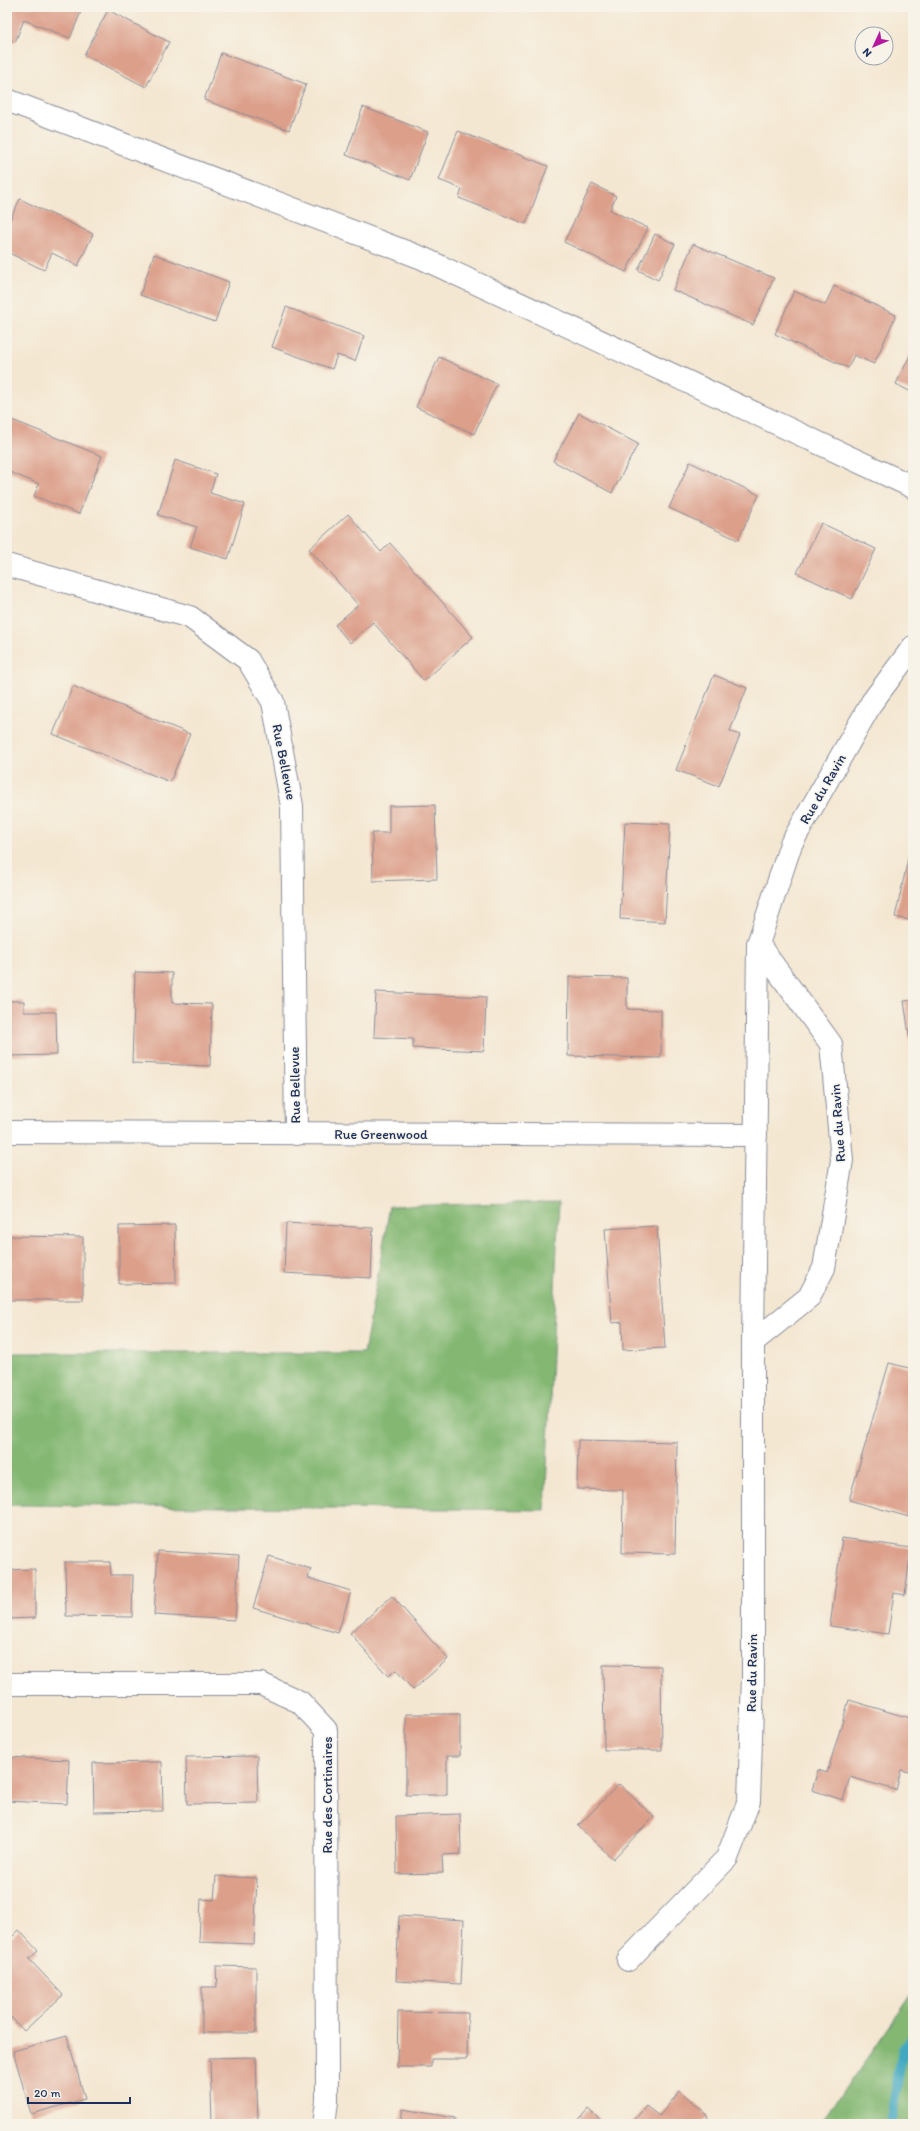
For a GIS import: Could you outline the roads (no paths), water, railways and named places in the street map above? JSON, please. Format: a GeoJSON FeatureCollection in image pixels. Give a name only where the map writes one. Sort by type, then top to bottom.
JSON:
{"type":"FeatureCollection","features":[{"type":"Feature","properties":{"kind":"street"},"geometry":{"type":"LineString","coordinates":[[7,100],[422,258],[913,487]]}},
{"type":"Feature","properties":{"kind":"street","name":"Rue Bellevue"},"geometry":{"type":"LineString","coordinates":[[7,565],[190,617],[248,660],[273,702],[292,806],[296,1134]]}},
{"type":"Feature","properties":{"kind":"street","name":"Rue du Ravin"},"geometry":{"type":"LineString","coordinates":[[628,1960],[727,1858],[749,1801],[753,1677],[753,1342],[758,944],[791,844],[872,702],[913,647]]}},
{"type":"Feature","properties":{"kind":"street","name":"Rue du Ravin"},"geometry":{"type":"LineString","coordinates":[[753,1342],[809,1297],[824,1268],[842,1160],[831,1044],[758,944]]}},
{"type":"Feature","properties":{"kind":"street","name":"Rue Greenwood"},"geometry":{"type":"LineString","coordinates":[[7,1132],[756,1136]]}},
{"type":"Feature","properties":{"kind":"street","name":"Rue des Cortinaires"},"geometry":{"type":"LineString","coordinates":[[7,1684],[261,1684],[300,1702],[326,1730],[328,2101],[324,2124]]}},
{"type":"Feature","properties":{"kind":"waterway"},"geometry":{"type":"LineString","coordinates":[[890,2124],[903,2049],[913,2039]]}}]}
